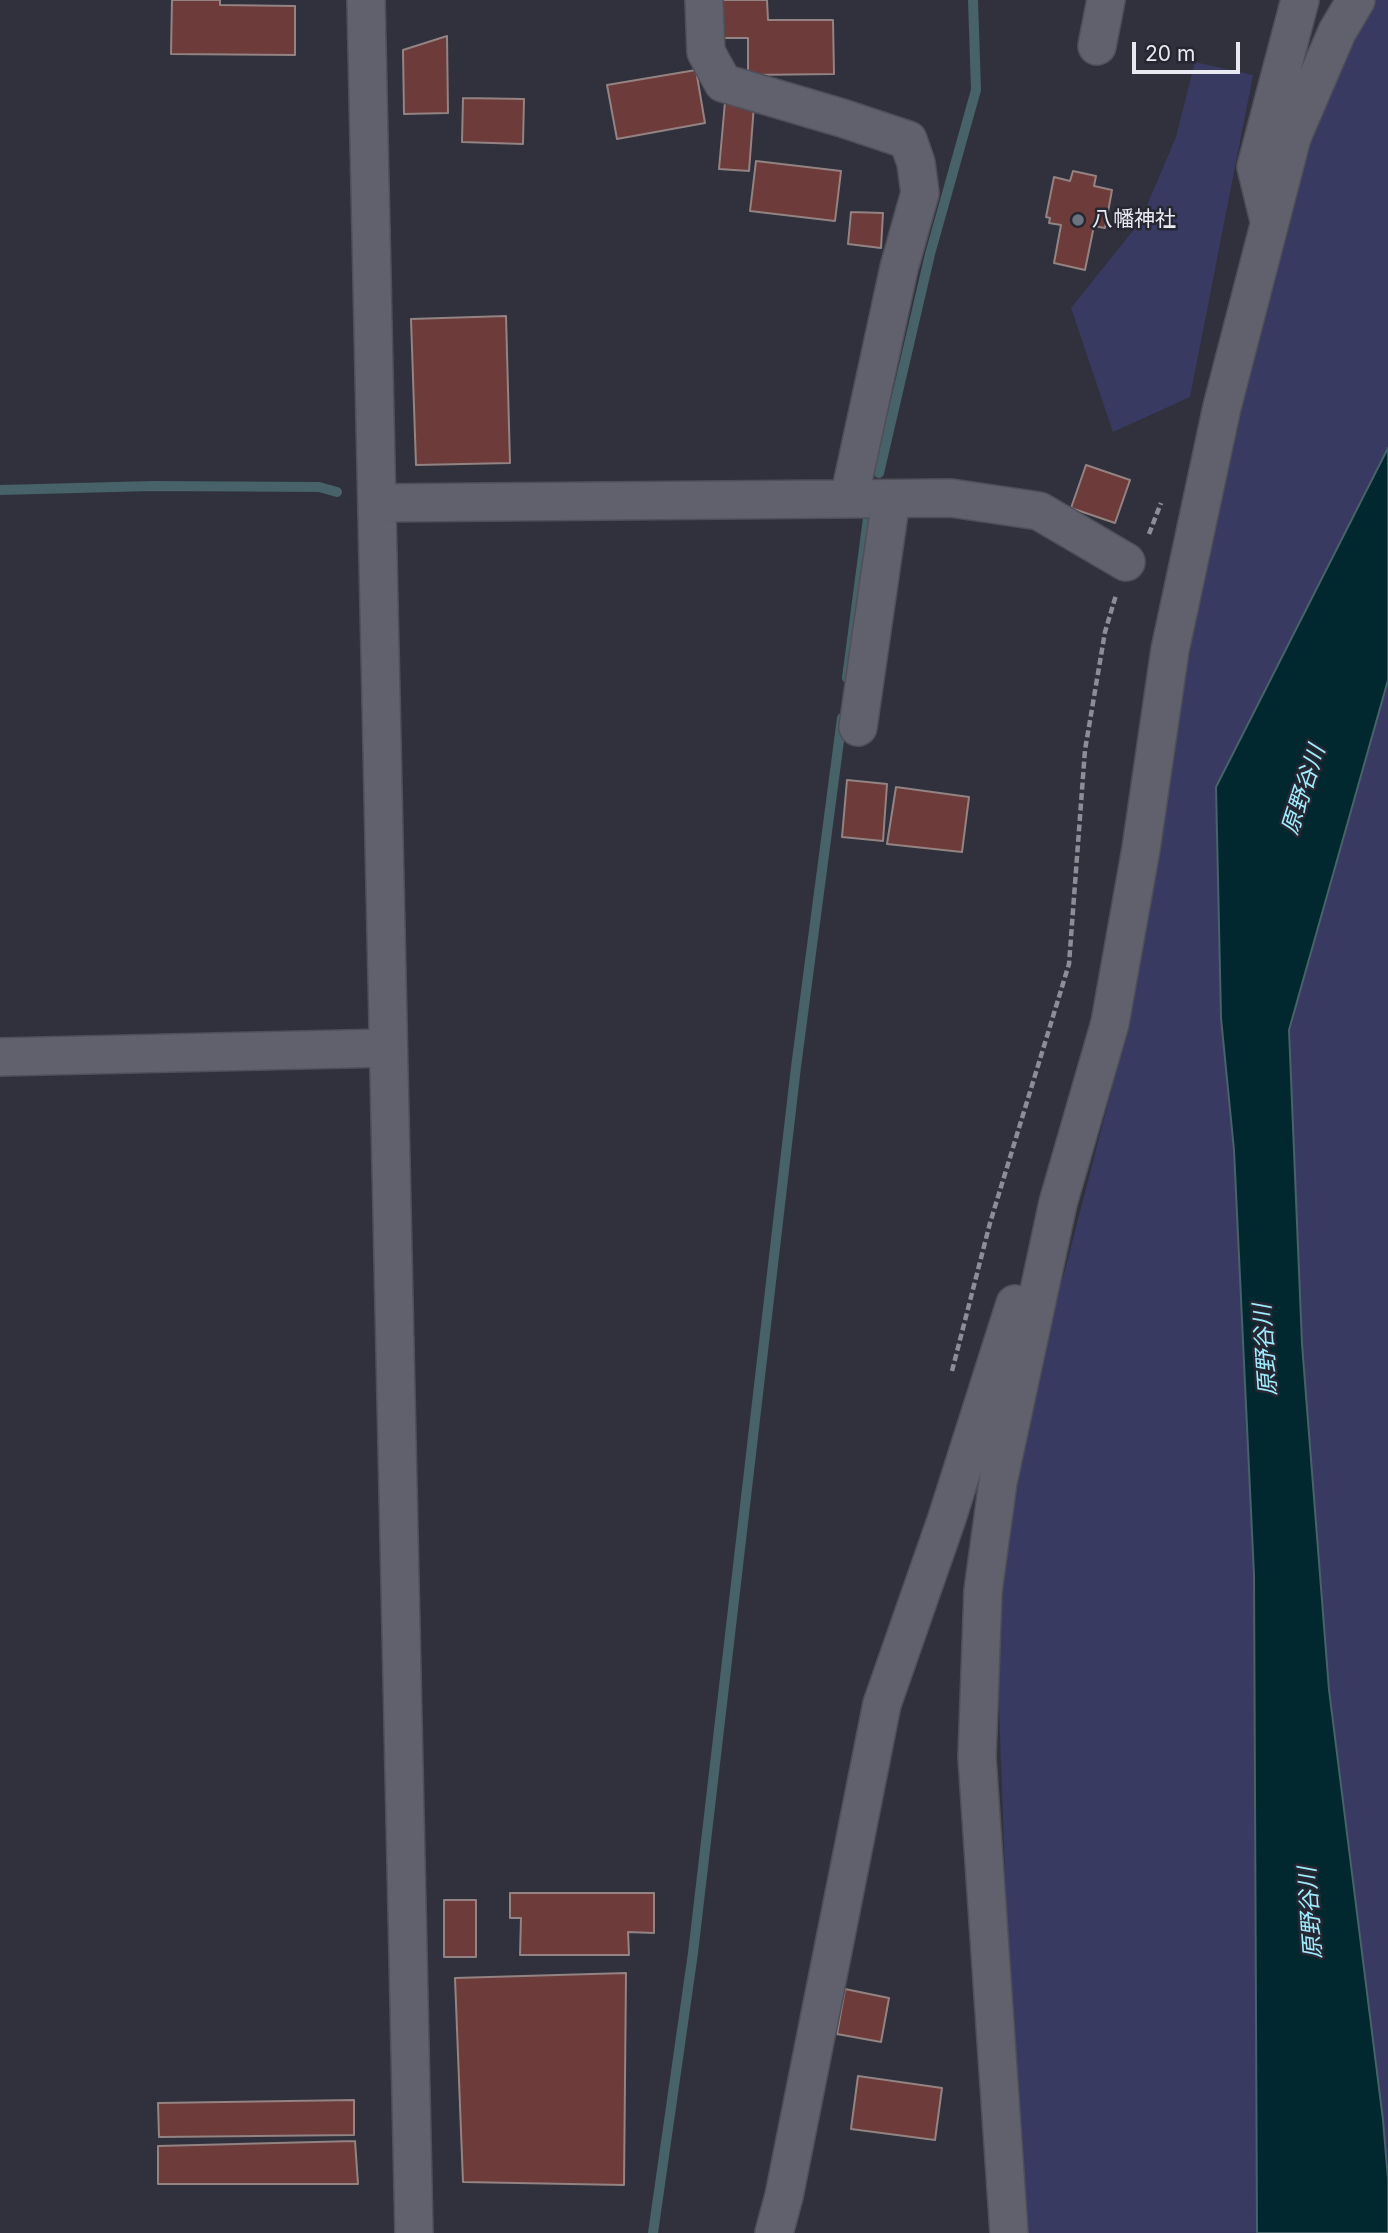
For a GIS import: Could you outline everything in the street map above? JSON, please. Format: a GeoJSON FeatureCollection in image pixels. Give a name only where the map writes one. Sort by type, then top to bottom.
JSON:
{"type":"FeatureCollection","features":[{"type":"Feature","properties":{"kind":"street"},"geometry":{"type":"LineString","coordinates":[[366,0],[414,2233]]}},
{"type":"Feature","properties":{"kind":"street"},"geometry":{"type":"LineString","coordinates":[[704,0],[706,51],[723,83],[908,140],[916,163],[920,193],[899,268],[849,499]]}},
{"type":"Feature","properties":{"kind":"street"},"geometry":{"type":"LineString","coordinates":[[1097,46],[1106,0]]}},
{"type":"Feature","properties":{"kind":"street"},"geometry":{"type":"LineString","coordinates":[[1270,224],[1256,167],[1300,0]]}},
{"type":"Feature","properties":{"kind":"street"},"geometry":{"type":"LineString","coordinates":[[1009,2233],[977,1757],[983,1591],[998,1482],[1058,1203],[1110,1023],[1142,849],[1170,650],[1222,407],[1292,137],[1336,32],[1356,0]]}},
{"type":"Feature","properties":{"kind":"street"},"geometry":{"type":"LineString","coordinates":[[377,503],[951,498],[1039,511],[1126,562]]}},
{"type":"Feature","properties":{"kind":"street"},"geometry":{"type":"LineString","coordinates":[[858,727],[891,499]]}},
{"type":"Feature","properties":{"kind":"street"},"geometry":{"type":"LineString","coordinates":[[0,1057],[388,1048]]}},
{"type":"Feature","properties":{"kind":"street"},"geometry":{"type":"LineString","coordinates":[[774,2233],[790,2169],[882,1704],[946,1521],[1033,1241],[1073,1155]]}},
{"type":"Feature","properties":{"kind":"path"},"geometry":{"type":"LineString","coordinates":[[950,1377],[990,1223],[1069,964],[1085,750],[1105,632],[1126,562],[1148,537],[1162,500]]}},
{"type":"Feature","properties":{"kind":"shaded area"},"geometry":{"type":"Polygon","coordinates":[[[1362,0],[1388,0],[1388,2233],[1009,2233],[1008,1955],[996,1625],[1006,1447],[1064,1274],[1114,1080],[1180,656],[1265,244],[1362,0]]]}},
{"type":"Feature","properties":{"kind":"shaded area"},"geometry":{"type":"Polygon","coordinates":[[[1195,62],[1253,75],[1190,397],[1113,432],[1071,308],[1140,222],[1176,137],[1195,62]]]}},
{"type":"Feature","properties":{"kind":"water","name":"原野谷川"},"geometry":{"type":"Polygon","coordinates":[[[1388,448],[1388,680],[1289,1030],[1302,1344],[1329,1690],[1383,2120],[1388,2179],[1388,2233],[1257,2233],[1254,1575],[1234,1150],[1221,1018],[1216,787],[1388,448]]]}},
{"type":"Feature","properties":{"kind":"building"},"geometry":{"type":"Polygon","coordinates":[[[172,0],[220,0],[220,5],[295,6],[295,55],[171,54],[172,0]]]}},
{"type":"Feature","properties":{"kind":"building"},"geometry":{"type":"Polygon","coordinates":[[[722,0],[767,0],[768,20],[833,20],[834,74],[748,75],[748,38],[722,38],[722,0]]]}},
{"type":"Feature","properties":{"kind":"building"},"geometry":{"type":"Polygon","coordinates":[[[447,36],[448,113],[404,114],[403,50],[447,36]]]}},
{"type":"Feature","properties":{"kind":"building"},"geometry":{"type":"Polygon","coordinates":[[[696,70],[705,123],[617,139],[607,85],[696,70]]]}},
{"type":"Feature","properties":{"kind":"building"},"geometry":{"type":"Polygon","coordinates":[[[463,98],[524,99],[523,144],[462,142],[463,98]]]}},
{"type":"Feature","properties":{"kind":"building"},"geometry":{"type":"Polygon","coordinates":[[[725,102],[754,105],[749,171],[719,169],[725,102]]]}},
{"type":"Feature","properties":{"kind":"building"},"geometry":{"type":"Polygon","coordinates":[[[756,161],[841,171],[835,221],[750,211],[756,161]]]}},
{"type":"Feature","properties":{"kind":"building","name":"八幡神社"},"geometry":{"type":"Polygon","coordinates":[[[1073,171],[1096,176],[1094,186],[1112,190],[1105,228],[1094,226],[1085,270],[1054,263],[1061,225],[1049,223],[1050,218],[1046,217],[1054,177],[1070,181],[1073,171]]]}},
{"type":"Feature","properties":{"kind":"building"},"geometry":{"type":"Polygon","coordinates":[[[851,212],[883,213],[881,248],[848,244],[851,212]]]}},
{"type":"Feature","properties":{"kind":"building"},"geometry":{"type":"Polygon","coordinates":[[[506,316],[510,463],[416,465],[411,319],[506,316]]]}},
{"type":"Feature","properties":{"kind":"building"},"geometry":{"type":"Polygon","coordinates":[[[1086,465],[1130,480],[1115,523],[1071,508],[1086,465]]]}},
{"type":"Feature","properties":{"kind":"building"},"geometry":{"type":"Polygon","coordinates":[[[847,780],[887,784],[883,841],[842,837],[847,780]]]}},
{"type":"Feature","properties":{"kind":"building"},"geometry":{"type":"Polygon","coordinates":[[[896,787],[969,797],[962,852],[887,844],[896,787]]]}},
{"type":"Feature","properties":{"kind":"building"},"geometry":{"type":"Polygon","coordinates":[[[510,1893],[654,1893],[654,1933],[628,1932],[629,1955],[520,1955],[521,1918],[510,1918],[510,1893]]]}},
{"type":"Feature","properties":{"kind":"building"},"geometry":{"type":"Polygon","coordinates":[[[444,1900],[476,1900],[476,1957],[444,1957],[444,1900]]]}},
{"type":"Feature","properties":{"kind":"building"},"geometry":{"type":"Polygon","coordinates":[[[626,1973],[624,2185],[463,2182],[455,1978],[626,1973]]]}},
{"type":"Feature","properties":{"kind":"building"},"geometry":{"type":"Polygon","coordinates":[[[845,1989],[889,1998],[881,2042],[837,2034],[845,1989]]]}},
{"type":"Feature","properties":{"kind":"building"},"geometry":{"type":"Polygon","coordinates":[[[858,2076],[942,2088],[935,2140],[851,2129],[858,2076]]]}},
{"type":"Feature","properties":{"kind":"building"},"geometry":{"type":"Polygon","coordinates":[[[354,2100],[354,2135],[159,2137],[158,2103],[354,2100]]]}},
{"type":"Feature","properties":{"kind":"building"},"geometry":{"type":"Polygon","coordinates":[[[355,2141],[358,2184],[158,2184],[158,2146],[355,2141]]]}},
{"type":"Feature","properties":{"kind":"waterway"},"geometry":{"type":"LineString","coordinates":[[879,473],[930,254],[976,90],[973,0]]}},
{"type":"Feature","properties":{"kind":"waterway"},"geometry":{"type":"LineString","coordinates":[[0,490],[153,486],[319,487],[337,492]]}},
{"type":"Feature","properties":{"kind":"waterway"},"geometry":{"type":"LineString","coordinates":[[847,678],[868,518]]}},
{"type":"Feature","properties":{"kind":"waterway"},"geometry":{"type":"LineString","coordinates":[[653,2233],[693,1953],[796,1067],[842,718]]}},
{"type":"Feature","properties":{"kind":"place","name":"八幡神社"},"geometry":{"type":"Point","coordinates":[1078,220]}}]}
